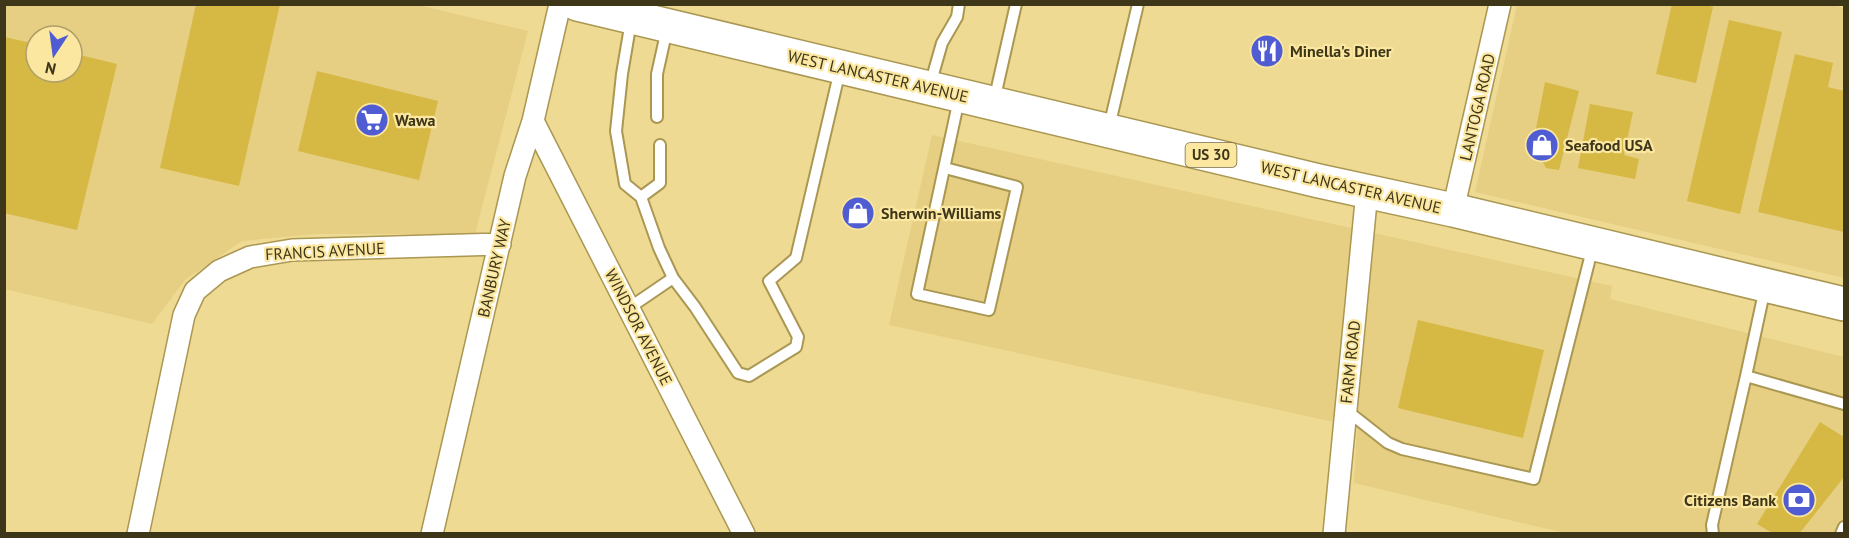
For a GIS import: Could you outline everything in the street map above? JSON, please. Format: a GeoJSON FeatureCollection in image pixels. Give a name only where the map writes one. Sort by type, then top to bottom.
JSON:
{"type":"FeatureCollection","features":[{"type":"Feature","properties":{"kind":"highway","name":"WEST LANCASTER AVENUE"},"geometry":{"type":"LineString","coordinates":[[578,4],[1845,304]]}},
{"type":"Feature","properties":{"kind":"street","name":"BANBURY WAY"},"geometry":{"type":"LineString","coordinates":[[432,534],[515,176],[533,121],[560,4]]}},
{"type":"Feature","properties":{"kind":"street","name":"LANTOGA ROAD"},"geometry":{"type":"LineString","coordinates":[[1453,210],[1500,4]]}},
{"type":"Feature","properties":{"kind":"street","name":"WINDSOR AVENUE"},"geometry":{"type":"LineString","coordinates":[[533,121],[744,534]]}},
{"type":"Feature","properties":{"kind":"street","name":"FARM ROAD"},"geometry":{"type":"LineString","coordinates":[[1334,534],[1367,191]]}},
{"type":"Feature","properties":{"kind":"street","name":"FRANCIS AVENUE"},"geometry":{"type":"LineString","coordinates":[[138,534],[184,315],[195,291],[219,271],[250,256],[292,250],[500,244]]}},
{"type":"Feature","properties":{"kind":"lane"},"geometry":{"type":"LineString","coordinates":[[929,88],[942,43],[957,16],[959,4]]}},
{"type":"Feature","properties":{"kind":"lane"},"geometry":{"type":"LineString","coordinates":[[993,103],[1016,4]]}},
{"type":"Feature","properties":{"kind":"lane"},"geometry":{"type":"LineString","coordinates":[[1108,130],[1138,4]]}},
{"type":"Feature","properties":{"kind":"lane"},"geometry":{"type":"LineString","coordinates":[[632,17],[622,74],[616,131],[625,184],[641,197],[658,248],[673,278],[738,373],[749,376],[796,347],[798,337],[769,281],[796,258],[841,67]]}},
{"type":"Feature","properties":{"kind":"lane"},"geometry":{"type":"LineString","coordinates":[[657,117],[657,74],[668,26]]}},
{"type":"Feature","properties":{"kind":"lane"},"geometry":{"type":"LineString","coordinates":[[945,168],[1017,187],[989,310],[916,294],[960,95]]}},
{"type":"Feature","properties":{"kind":"lane"},"geometry":{"type":"LineString","coordinates":[[641,197],[660,183],[660,145]]}},
{"type":"Feature","properties":{"kind":"lane"},"geometry":{"type":"LineString","coordinates":[[1346,409],[1388,443],[1402,449],[1534,479],[1594,243]]}},
{"type":"Feature","properties":{"kind":"lane"},"geometry":{"type":"LineString","coordinates":[[629,308],[673,278]]}},
{"type":"Feature","properties":{"kind":"lane"},"geometry":{"type":"LineString","coordinates":[[1713,534],[1712,525],[1766,285]]}},
{"type":"Feature","properties":{"kind":"lane"},"geometry":{"type":"LineString","coordinates":[[1746,376],[1845,404]]}},
{"type":"Feature","properties":{"kind":"lane"},"geometry":{"type":"LineString","coordinates":[[1841,534],[1845,527]]}},
{"type":"Feature","properties":{"kind":"shaded area"},"geometry":{"type":"Polygon","coordinates":[[[413,4],[528,31],[475,234],[315,234],[242,241],[185,280],[152,324],[5,289],[5,5],[413,4]]]}},
{"type":"Feature","properties":{"kind":"shaded area"},"geometry":{"type":"Polygon","coordinates":[[[1829,4],[1844,8],[1844,278],[1475,192],[1517,5],[1829,4]]]}},
{"type":"Feature","properties":{"kind":"shaded area"},"geometry":{"type":"Polygon","coordinates":[[[932,135],[1612,286],[1610,299],[1844,357],[1844,533],[1564,533],[1354,483],[1357,427],[889,325],[932,135]]]}},
{"type":"Feature","properties":{"kind":"building"},"geometry":{"type":"Polygon","coordinates":[[[196,4],[280,4],[239,186],[160,168],[196,4]]]}},
{"type":"Feature","properties":{"kind":"building"},"geometry":{"type":"Polygon","coordinates":[[[1672,4],[1701,4],[1713,7],[1696,83],[1656,74],[1672,4]]]}},
{"type":"Feature","properties":{"kind":"building"},"geometry":{"type":"Polygon","coordinates":[[[1729,20],[1782,32],[1740,214],[1687,201],[1729,20]]]}},
{"type":"Feature","properties":{"kind":"building"},"geometry":{"type":"Polygon","coordinates":[[[4,37],[24,41],[24,84],[84,84],[84,56],[117,64],[77,230],[4,213],[4,37]]]}},
{"type":"Feature","properties":{"kind":"building"},"geometry":{"type":"Polygon","coordinates":[[[1795,54],[1833,63],[1828,87],[1844,91],[1844,232],[1758,212],[1795,54]]]}},
{"type":"Feature","properties":{"kind":"building"},"geometry":{"type":"Polygon","coordinates":[[[317,71],[438,101],[419,180],[298,151],[317,71]]]}},
{"type":"Feature","properties":{"kind":"building"},"geometry":{"type":"Polygon","coordinates":[[[1545,82],[1579,91],[1559,170],[1546,168],[1533,144],[1545,82]]]}},
{"type":"Feature","properties":{"kind":"building"},"geometry":{"type":"Polygon","coordinates":[[[1590,104],[1633,112],[1624,155],[1639,159],[1635,179],[1578,168],[1590,104]]]}},
{"type":"Feature","properties":{"kind":"building"},"geometry":{"type":"Polygon","coordinates":[[[1418,320],[1544,350],[1523,438],[1398,408],[1418,320]]]}},
{"type":"Feature","properties":{"kind":"building","name":"Citizens Bank"},"geometry":{"type":"Polygon","coordinates":[[[1820,422],[1844,437],[1844,477],[1799,534],[1774,534],[1757,524],[1820,422]]]}},
{"type":"Feature","properties":{"kind":"place","name":"Minella's Diner"},"geometry":{"type":"Point","coordinates":[1267,51]}},
{"type":"Feature","properties":{"kind":"place","name":"Wawa"},"geometry":{"type":"Point","coordinates":[372,120]}},
{"type":"Feature","properties":{"kind":"place","name":"Seafood USA"},"geometry":{"type":"Point","coordinates":[1542,145]}},
{"type":"Feature","properties":{"kind":"place","name":"Sherwin-Williams"},"geometry":{"type":"Point","coordinates":[858,213]}},
{"type":"Feature","properties":{"kind":"place","name":"Citizens Bank"},"geometry":{"type":"Point","coordinates":[1799,500]}}]}
